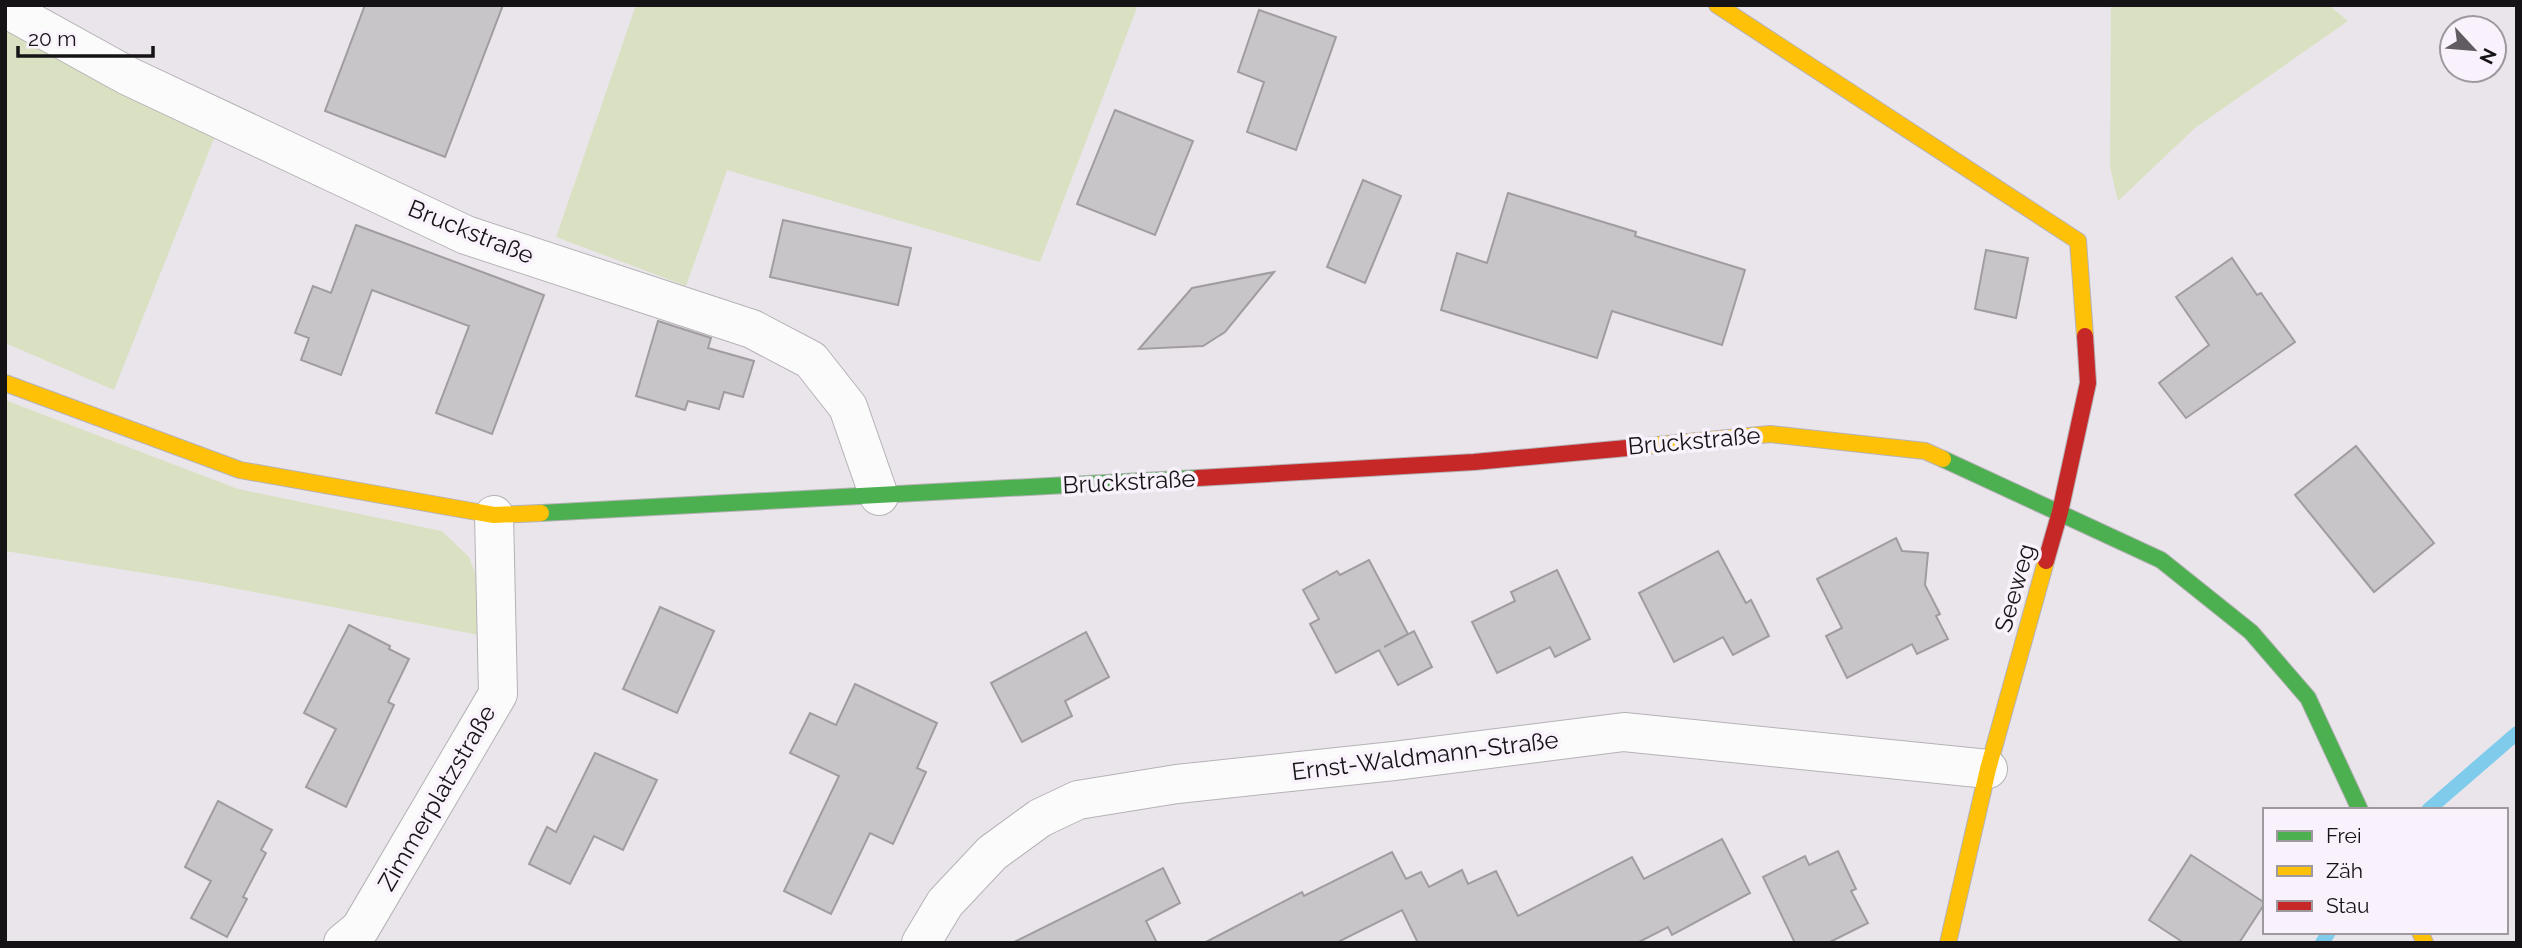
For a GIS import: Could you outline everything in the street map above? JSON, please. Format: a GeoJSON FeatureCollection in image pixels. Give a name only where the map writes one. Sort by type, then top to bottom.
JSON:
{"type":"FeatureCollection","features":[{"type":"Feature","properties":{"kind":"street","name":"Seeweg"},"geometry":{"type":"LineString","coordinates":[[1717,5],[2078,241],[2088,383],[2060,512],[1988,769],[1948,943]]}},
{"type":"Feature","properties":{"kind":"street","name":"Bruckstraße"},"geometry":{"type":"LineString","coordinates":[[5,8],[128,76],[466,235],[751,329],[811,360],[848,407],[879,496]]}},
{"type":"Feature","properties":{"kind":"street","name":"Bruckstraße"},"geometry":{"type":"LineString","coordinates":[[5,383],[240,470],[494,515],[1474,462],[1770,433],[1925,451],[2161,560],[2251,632],[2308,698],[2357,804]]}},
{"type":"Feature","properties":{"kind":"street","name":"Zimmerplatzstraße"},"geometry":{"type":"LineString","coordinates":[[359,938],[498,694],[494,515]]}},
{"type":"Feature","properties":{"kind":"street","name":"Ernst-Waldmann-Straße"},"geometry":{"type":"LineString","coordinates":[[921,943],[945,903],[992,853],[1041,818],[1078,800],[1177,784],[1394,761],[1625,732],[1988,769]]}},
{"type":"Feature","properties":{"kind":"green space"},"geometry":{"type":"Polygon","coordinates":[[[636,5],[1138,5],[1040,262],[727,170],[686,286],[556,237],[636,5]]]}},
{"type":"Feature","properties":{"kind":"green space"},"geometry":{"type":"Polygon","coordinates":[[[2111,5],[2329,5],[2348,21],[2195,128],[2118,201],[2110,167],[2111,5]]]}},
{"type":"Feature","properties":{"kind":"green space"},"geometry":{"type":"Polygon","coordinates":[[[5,16],[215,136],[114,390],[5,343],[5,16]]]}},
{"type":"Feature","properties":{"kind":"green space"},"geometry":{"type":"Polygon","coordinates":[[[5,400],[238,489],[442,531],[469,557],[481,588],[484,636],[201,582],[5,551],[5,400]]]}},
{"type":"Feature","properties":{"kind":"building"},"geometry":{"type":"Polygon","coordinates":[[[365,5],[503,5],[445,157],[325,111],[365,5]]]}},
{"type":"Feature","properties":{"kind":"building"},"geometry":{"type":"Polygon","coordinates":[[[1259,10],[1336,37],[1296,150],[1247,132],[1264,82],[1238,72],[1259,10]]]}},
{"type":"Feature","properties":{"kind":"building"},"geometry":{"type":"Polygon","coordinates":[[[1115,110],[1193,141],[1155,235],[1077,204],[1115,110]]]}},
{"type":"Feature","properties":{"kind":"building"},"geometry":{"type":"Polygon","coordinates":[[[1363,180],[1401,196],[1365,283],[1327,267],[1363,180]]]}},
{"type":"Feature","properties":{"kind":"building"},"geometry":{"type":"Polygon","coordinates":[[[1508,193],[1636,232],[1635,236],[1745,270],[1722,345],[1612,311],[1597,358],[1441,310],[1457,253],[1487,263],[1508,193]]]}},
{"type":"Feature","properties":{"kind":"building"},"geometry":{"type":"Polygon","coordinates":[[[783,220],[911,248],[898,305],[770,277],[783,220]]]}},
{"type":"Feature","properties":{"kind":"building"},"geometry":{"type":"Polygon","coordinates":[[[356,225],[544,295],[492,434],[436,413],[469,326],[372,290],[341,375],[301,360],[309,338],[295,333],[313,286],[331,293],[356,225]]]}},
{"type":"Feature","properties":{"kind":"building"},"geometry":{"type":"Polygon","coordinates":[[[1986,250],[2028,258],[2016,318],[1975,309],[1986,250]]]}},
{"type":"Feature","properties":{"kind":"building"},"geometry":{"type":"Polygon","coordinates":[[[2232,258],[2257,295],[2261,293],[2295,342],[2186,418],[2159,383],[2209,345],[2176,297],[2232,258]]]}},
{"type":"Feature","properties":{"kind":"building"},"geometry":{"type":"Polygon","coordinates":[[[1274,272],[1225,332],[1203,346],[1139,349],[1192,288],[1274,272]]]}},
{"type":"Feature","properties":{"kind":"building"},"geometry":{"type":"Polygon","coordinates":[[[658,321],[711,338],[708,348],[754,361],[743,397],[724,392],[719,409],[688,401],[685,410],[636,396],[658,321]]]}},
{"type":"Feature","properties":{"kind":"building"},"geometry":{"type":"Polygon","coordinates":[[[2356,446],[2434,543],[2374,592],[2295,495],[2356,446]]]}},
{"type":"Feature","properties":{"kind":"building"},"geometry":{"type":"Polygon","coordinates":[[[1896,538],[1902,551],[1928,553],[1925,585],[1940,614],[1936,616],[1948,639],[1917,654],[1912,644],[1847,678],[1826,636],[1842,628],[1817,579],[1896,538]]]}},
{"type":"Feature","properties":{"kind":"building"},"geometry":{"type":"Polygon","coordinates":[[[1718,551],[1746,603],[1751,600],[1769,636],[1733,655],[1723,637],[1674,662],[1639,593],[1718,551]]]}},
{"type":"Feature","properties":{"kind":"building"},"geometry":{"type":"Polygon","coordinates":[[[1369,560],[1408,634],[1384,647],[1414,631],[1432,667],[1398,685],[1379,650],[1336,673],[1310,624],[1319,619],[1303,590],[1337,571],[1340,575],[1369,560]]]}},
{"type":"Feature","properties":{"kind":"building"},"geometry":{"type":"Polygon","coordinates":[[[1557,570],[1590,639],[1555,657],[1550,647],[1497,673],[1472,622],[1515,601],[1511,592],[1557,570]]]}},
{"type":"Feature","properties":{"kind":"building"},"geometry":{"type":"Polygon","coordinates":[[[660,607],[714,631],[677,713],[623,689],[660,607]]]}},
{"type":"Feature","properties":{"kind":"building"},"geometry":{"type":"Polygon","coordinates":[[[349,625],[409,659],[388,702],[394,705],[346,807],[306,787],[336,729],[304,713],[349,625]]]}},
{"type":"Feature","properties":{"kind":"building"},"geometry":{"type":"Polygon","coordinates":[[[1086,632],[1109,677],[1065,701],[1072,716],[1022,742],[991,683],[1086,632]]]}},
{"type":"Feature","properties":{"kind":"building"},"geometry":{"type":"Polygon","coordinates":[[[855,684],[937,723],[917,768],[926,772],[893,844],[870,833],[831,914],[784,891],[839,776],[790,753],[810,713],[836,725],[855,684]]]}},
{"type":"Feature","properties":{"kind":"building"},"geometry":{"type":"Polygon","coordinates":[[[595,753],[657,780],[623,850],[594,836],[570,884],[529,864],[547,827],[556,832],[595,753]]]}},
{"type":"Feature","properties":{"kind":"building"},"geometry":{"type":"Polygon","coordinates":[[[218,801],[272,830],[261,850],[266,853],[243,897],[247,899],[227,937],[191,918],[211,881],[185,867],[218,801]]]}},
{"type":"Feature","properties":{"kind":"building"},"geometry":{"type":"Polygon","coordinates":[[[1722,839],[1750,893],[1672,935],[1668,927],[1637,943],[1418,943],[1402,910],[1336,943],[1204,943],[1302,892],[1304,896],[1392,852],[1406,879],[1421,872],[1429,887],[1462,870],[1468,884],[1496,871],[1518,916],[1632,857],[1644,879],[1722,839]]]}},
{"type":"Feature","properties":{"kind":"building"},"geometry":{"type":"Polygon","coordinates":[[[1838,851],[1856,889],[1851,891],[1868,923],[1828,943],[1795,943],[1763,877],[1805,856],[1809,865],[1838,851]]]}},
{"type":"Feature","properties":{"kind":"building"},"geometry":{"type":"Polygon","coordinates":[[[2191,855],[2263,902],[2263,906],[2239,943],[2184,943],[2149,920],[2191,855]]]}},
{"type":"Feature","properties":{"kind":"building"},"geometry":{"type":"Polygon","coordinates":[[[1163,868],[1180,903],[1146,921],[1157,943],[1012,943],[1163,868]]]}},
{"type":"Feature","properties":{"kind":"waterway"},"geometry":{"type":"LineString","coordinates":[[2430,808],[2517,733]]}},
{"type":"Feature","properties":{"kind":"waterway"},"geometry":{"type":"LineString","coordinates":[[2322,943],[2328,934]]}},
{"type":"Feature","properties":{"kind":"traffic: fast"},"geometry":{"type":"LineString","coordinates":[[1943,459],[2161,560],[2251,632],[2308,698],[2359,808]]}},
{"type":"Feature","properties":{"kind":"traffic: fast"},"geometry":{"type":"LineString","coordinates":[[541,513],[1198,478]]}},
{"type":"Feature","properties":{"kind":"traffic: slow"},"geometry":{"type":"LineString","coordinates":[[1717,5],[2078,241],[2085,336]]}},
{"type":"Feature","properties":{"kind":"traffic: slow"},"geometry":{"type":"LineString","coordinates":[[5,383],[240,470],[494,515],[541,513]]}},
{"type":"Feature","properties":{"kind":"traffic: slow"},"geometry":{"type":"LineString","coordinates":[[1627,448],[1770,434],[1925,451],[1943,459]]}},
{"type":"Feature","properties":{"kind":"traffic: slow"},"geometry":{"type":"LineString","coordinates":[[1948,943],[1988,769],[2046,561]]}},
{"type":"Feature","properties":{"kind":"traffic: slow"},"geometry":{"type":"LineString","coordinates":[[2421,934],[2425,943]]}},
{"type":"Feature","properties":{"kind":"traffic: jam"},"geometry":{"type":"LineString","coordinates":[[2046,561],[2060,512],[2088,383],[2085,336]]}},
{"type":"Feature","properties":{"kind":"traffic: jam"},"geometry":{"type":"LineString","coordinates":[[1198,478],[1474,462],[1627,448]]}}]}
